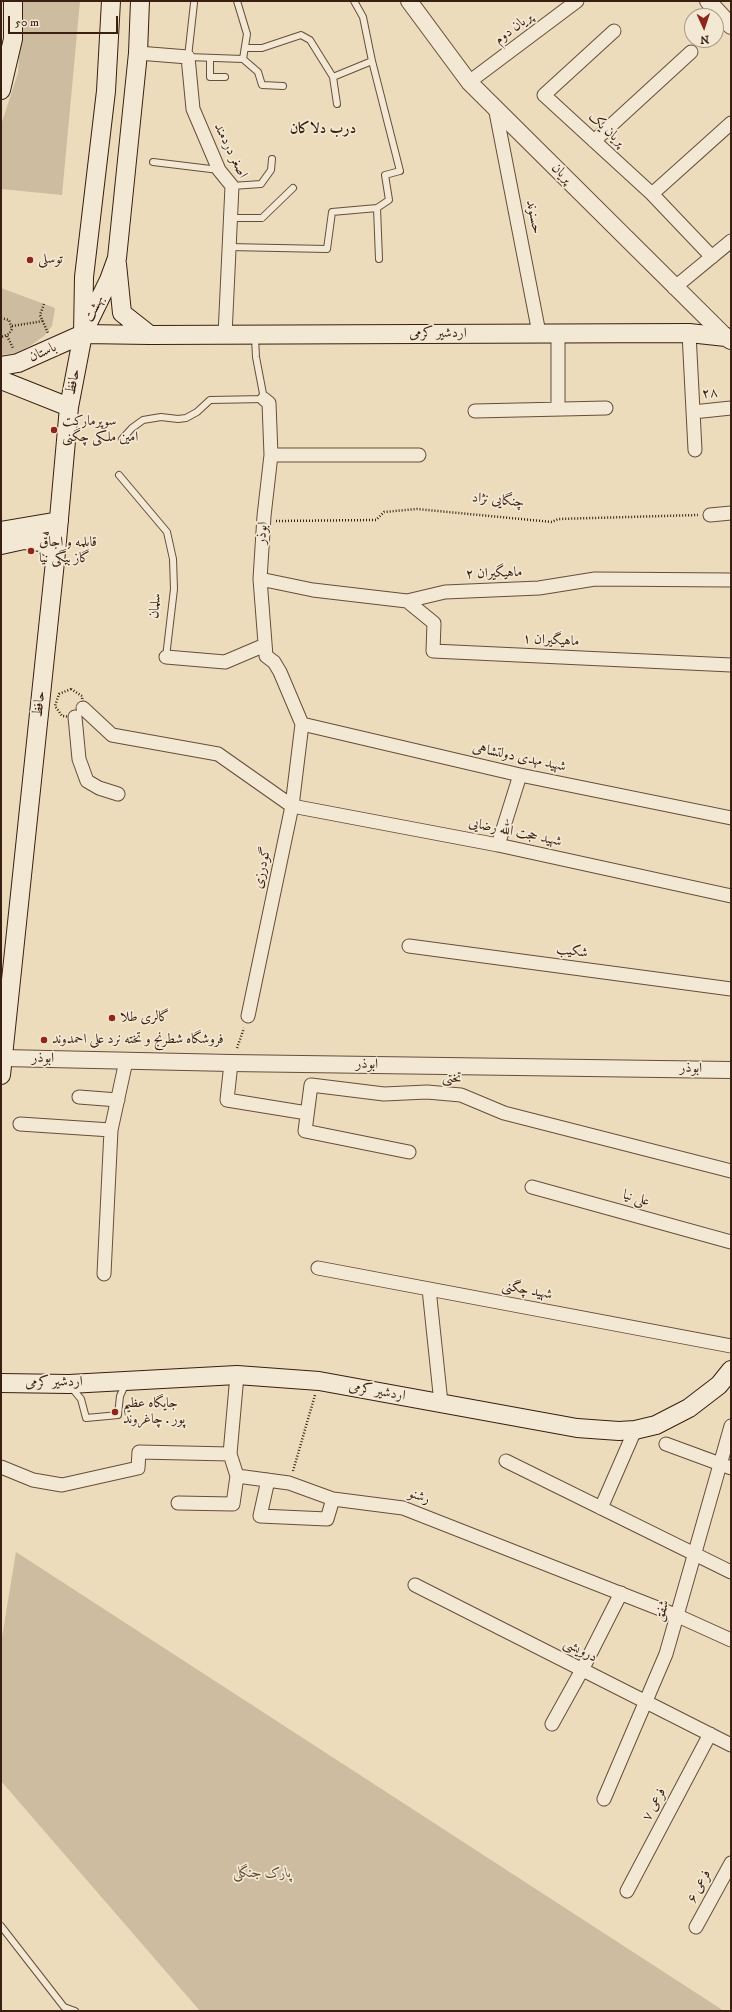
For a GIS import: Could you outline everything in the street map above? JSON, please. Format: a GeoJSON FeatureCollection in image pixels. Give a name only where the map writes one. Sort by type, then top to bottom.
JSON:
{"type":"FeatureCollection","features":[{"type":"Feature","properties":{"kind":"main road"},"geometry":{"type":"LineString","coordinates":[[1,90],[12,39],[13,1]]}},
{"type":"Feature","properties":{"kind":"main road","name":"بهشت"},"geometry":{"type":"LineString","coordinates":[[83,334],[84,277],[106,91],[111,1]]}},
{"type":"Feature","properties":{"kind":"main road","name":"بهشت"},"geometry":{"type":"LineString","coordinates":[[83,334],[109,280],[117,258],[138,53],[140,1]]}},
{"type":"Feature","properties":{"kind":"main road"},"geometry":{"type":"LineString","coordinates":[[106,91],[134,93]]}},
{"type":"Feature","properties":{"kind":"main road"},"geometry":{"type":"LineString","coordinates":[[117,258],[122,312],[150,335]]}},
{"type":"Feature","properties":{"kind":"main road","name":"اردشیر کرمی"},"geometry":{"type":"LineString","coordinates":[[83,334],[255,335],[689,333],[729,337]]}},
{"type":"Feature","properties":{"kind":"main road","name":"باستان"},"geometry":{"type":"LineString","coordinates":[[5,359],[18,363],[83,334]]}},
{"type":"Feature","properties":{"kind":"main road","name":"حافظ"},"geometry":{"type":"LineString","coordinates":[[2,1067],[56,552],[69,408],[83,334]]}},
{"type":"Feature","properties":{"kind":"main road"},"geometry":{"type":"LineString","coordinates":[[1,380],[69,408]]}},
{"type":"Feature","properties":{"kind":"main road"},"geometry":{"type":"LineString","coordinates":[[1,543],[59,521]]}},
{"type":"Feature","properties":{"kind":"main road"},"geometry":{"type":"LineString","coordinates":[[1,543],[24,540],[41,542],[56,552]]}},
{"type":"Feature","properties":{"kind":"main road","name":"اردشیر کرمی"},"geometry":{"type":"LineString","coordinates":[[1,1383],[69,1384],[237,1375],[319,1381],[577,1428],[619,1431],[635,1430],[656,1425],[688,1408],[719,1385],[731,1370]]}},
{"type":"Feature","properties":{"kind":"street","name":"پریان دوم"},"geometry":{"type":"LineString","coordinates":[[469,82],[577,1]]}},
{"type":"Feature","properties":{"kind":"street"},"geometry":{"type":"LineString","coordinates":[[708,1],[731,26]]}},
{"type":"Feature","properties":{"kind":"street","name":"پریان"},"geometry":{"type":"LineString","coordinates":[[412,2],[469,82],[496,107],[674,288],[729,337]]}},
{"type":"Feature","properties":{"kind":"street","name":"پریان یک"},"geometry":{"type":"LineString","coordinates":[[614,31],[544,95],[652,194],[712,257]]}},
{"type":"Feature","properties":{"kind":"street"},"geometry":{"type":"LineString","coordinates":[[594,141],[691,52]]}},
{"type":"Feature","properties":{"kind":"street"},"geometry":{"type":"LineString","coordinates":[[138,53],[188,57]]}},
{"type":"Feature","properties":{"kind":"street","name":"اصغر دردمند"},"geometry":{"type":"LineString","coordinates":[[188,57],[193,109],[219,170],[232,186],[225,335]]}},
{"type":"Feature","properties":{"kind":"street","name":"حسنوند"},"geometry":{"type":"LineString","coordinates":[[496,107],[539,333]]}},
{"type":"Feature","properties":{"kind":"street"},"geometry":{"type":"LineString","coordinates":[[652,194],[731,123]]}},
{"type":"Feature","properties":{"kind":"street"},"geometry":{"type":"LineString","coordinates":[[674,288],[731,241]]}},
{"type":"Feature","properties":{"kind":"street"},"geometry":{"type":"LineString","coordinates":[[558,333],[558,409]]}},
{"type":"Feature","properties":{"kind":"street"},"geometry":{"type":"LineString","coordinates":[[689,333],[695,450]]}},
{"type":"Feature","properties":{"kind":"street","name":"ابوذر"},"geometry":{"type":"LineString","coordinates":[[264,399],[269,403],[271,455],[260,579],[266,656],[274,662],[280,672],[302,724]]}},
{"type":"Feature","properties":{"kind":"street"},"geometry":{"type":"LineString","coordinates":[[475,411],[606,408]]}},
{"type":"Feature","properties":{"kind":"street","name":"۲۸"},"geometry":{"type":"LineString","coordinates":[[693,412],[731,408]]}},
{"type":"Feature","properties":{"kind":"street"},"geometry":{"type":"LineString","coordinates":[[271,455],[419,456]]}},
{"type":"Feature","properties":{"kind":"street"},"geometry":{"type":"LineString","coordinates":[[710,515],[731,513]]}},
{"type":"Feature","properties":{"kind":"street","name":"ماهیگیران ۲"},"geometry":{"type":"LineString","coordinates":[[260,579],[313,590],[407,601],[445,592],[539,588],[595,579],[731,580]]}},
{"type":"Feature","properties":{"kind":"street","name":"ماهیگیران ۱"},"geometry":{"type":"LineString","coordinates":[[407,601],[434,623],[433,651],[731,665]]}},
{"type":"Feature","properties":{"kind":"street","name":"سلمان"},"geometry":{"type":"LineString","coordinates":[[166,657],[225,662],[265,645]]}},
{"type":"Feature","properties":{"kind":"street"},"geometry":{"type":"LineString","coordinates":[[118,794],[98,788],[87,781],[79,759],[79,712],[112,735],[218,754],[292,806]]}},
{"type":"Feature","properties":{"kind":"street","name":"شهید مهدی دولتشاهی"},"geometry":{"type":"LineString","coordinates":[[302,724],[520,775],[731,818]]}},
{"type":"Feature","properties":{"kind":"street","name":"گودرزی"},"geometry":{"type":"LineString","coordinates":[[248,1016],[292,806],[302,724]]}},
{"type":"Feature","properties":{"kind":"street"},"geometry":{"type":"LineString","coordinates":[[498,845],[520,775]]}},
{"type":"Feature","properties":{"kind":"street","name":"شهید حجت الله رضایی"},"geometry":{"type":"LineString","coordinates":[[292,806],[498,845],[731,896]]}},
{"type":"Feature","properties":{"kind":"street","name":"شکیب"},"geometry":{"type":"LineString","coordinates":[[409,946],[731,989]]}},
{"type":"Feature","properties":{"kind":"street"},"geometry":{"type":"LineString","coordinates":[[104,1274],[111,1130],[126,1061]]}},
{"type":"Feature","properties":{"kind":"street","name":"ابوذر"},"geometry":{"type":"LineString","coordinates":[[2,1067],[126,1061],[231,1064],[731,1070]]}},
{"type":"Feature","properties":{"kind":"street"},"geometry":{"type":"LineString","coordinates":[[231,1064],[227,1100],[307,1113]]}},
{"type":"Feature","properties":{"kind":"street","name":"تختی"},"geometry":{"type":"LineString","coordinates":[[409,1152],[305,1131],[311,1085],[384,1094],[426,1092],[461,1095],[504,1113],[731,1171]]}},
{"type":"Feature","properties":{"kind":"street"},"geometry":{"type":"LineString","coordinates":[[79,1097],[118,1100]]}},
{"type":"Feature","properties":{"kind":"street"},"geometry":{"type":"LineString","coordinates":[[20,1124],[111,1130]]}},
{"type":"Feature","properties":{"kind":"street","name":"علی نیا"},"geometry":{"type":"LineString","coordinates":[[532,1187],[731,1242]]}},
{"type":"Feature","properties":{"kind":"street","name":"شهید چگنی"},"geometry":{"type":"LineString","coordinates":[[318,1268],[731,1346]]}},
{"type":"Feature","properties":{"kind":"street"},"geometry":{"type":"LineString","coordinates":[[429,1289],[441,1403]]}},
{"type":"Feature","properties":{"kind":"street"},"geometry":{"type":"LineString","coordinates":[[178,1503],[233,1504],[237,1476],[230,1454],[237,1375]]}},
{"type":"Feature","properties":{"kind":"street","name":"شفق"},"geometry":{"type":"LineString","coordinates":[[604,1799],[666,1654],[695,1554],[726,1466],[731,1426]]}},
{"type":"Feature","properties":{"kind":"street"},"geometry":{"type":"LineString","coordinates":[[601,1508],[635,1430]]}},
{"type":"Feature","properties":{"kind":"street"},"geometry":{"type":"LineString","coordinates":[[666,1444],[726,1466]]}},
{"type":"Feature","properties":{"kind":"street"},"geometry":{"type":"LineString","coordinates":[[1,1467],[33,1480],[62,1485],[138,1468],[139,1452],[230,1454]]}},
{"type":"Feature","properties":{"kind":"street"},"geometry":{"type":"LineString","coordinates":[[506,1462],[731,1572]]}},
{"type":"Feature","properties":{"kind":"street","name":"رشنو"},"geometry":{"type":"LineString","coordinates":[[237,1476],[289,1483],[333,1499],[403,1508],[621,1593],[678,1616],[731,1640]]}},
{"type":"Feature","properties":{"kind":"street"},"geometry":{"type":"LineString","coordinates":[[268,1480],[260,1516],[327,1519],[333,1499]]}},
{"type":"Feature","properties":{"kind":"street","name":"درویشی"},"geometry":{"type":"LineString","coordinates":[[415,1585],[731,1745]]}},
{"type":"Feature","properties":{"kind":"street"},"geometry":{"type":"LineString","coordinates":[[552,1724],[582,1670],[621,1593]]}},
{"type":"Feature","properties":{"kind":"street","name":"فرعی ۷"},"geometry":{"type":"LineString","coordinates":[[627,1891],[710,1734]]}},
{"type":"Feature","properties":{"kind":"street","name":"فرعی ۶"},"geometry":{"type":"LineString","coordinates":[[696,1927],[731,1863]]}},
{"type":"Feature","properties":{"kind":"lane"},"geometry":{"type":"LineString","coordinates":[[237,1],[247,34],[246,48],[243,59]]}},
{"type":"Feature","properties":{"kind":"lane"},"geometry":{"type":"LineString","coordinates":[[229,247],[327,249],[332,212],[377,208],[389,200],[385,175],[400,171],[372,61],[363,17],[354,1]]}},
{"type":"Feature","properties":{"kind":"lane"},"geometry":{"type":"LineString","coordinates":[[194,4],[188,57],[243,59],[258,72],[262,85],[284,86]]}},
{"type":"Feature","properties":{"kind":"lane"},"geometry":{"type":"LineString","coordinates":[[246,48],[262,48],[301,35],[310,40],[333,77],[337,104]]}},
{"type":"Feature","properties":{"kind":"lane"},"geometry":{"type":"LineString","coordinates":[[210,58],[210,77],[225,77]]}},
{"type":"Feature","properties":{"kind":"lane"},"geometry":{"type":"LineString","coordinates":[[333,77],[372,61]]}},
{"type":"Feature","properties":{"kind":"lane"},"geometry":{"type":"LineString","coordinates":[[232,186],[261,184],[271,170],[272,159]]}},
{"type":"Feature","properties":{"kind":"lane"},"geometry":{"type":"LineString","coordinates":[[153,162],[219,170]]}},
{"type":"Feature","properties":{"kind":"lane"},"geometry":{"type":"LineString","coordinates":[[230,218],[262,218],[293,188]]}},
{"type":"Feature","properties":{"kind":"lane"},"geometry":{"type":"LineString","coordinates":[[377,208],[379,259]]}},
{"type":"Feature","properties":{"kind":"lane","name":"ابوذر"},"geometry":{"type":"LineString","coordinates":[[255,335],[256,358],[264,399]]}},
{"type":"Feature","properties":{"kind":"lane"},"geometry":{"type":"LineString","coordinates":[[122,439],[132,428],[143,420],[161,417],[178,419],[186,418],[197,412],[210,400],[264,399]]}},
{"type":"Feature","properties":{"kind":"lane","name":"سلمان"},"geometry":{"type":"LineString","coordinates":[[118,475],[167,532],[173,559],[174,589],[166,657]]}},
{"type":"Feature","properties":{"kind":"lane"},"geometry":{"type":"LineString","coordinates":[[69,1384],[80,1399],[86,1418],[118,1415],[120,1396],[128,1380]]}},
{"type":"Feature","properties":{"kind":"lane"},"geometry":{"type":"LineString","coordinates":[[1,1926],[64,2007],[75,2011]]}},
{"type":"Feature","properties":{"kind":"path"},"geometry":{"type":"LineString","coordinates":[[42,337],[48,333],[40,315],[44,304]]}},
{"type":"Feature","properties":{"kind":"path"},"geometry":{"type":"LineString","coordinates":[[1,318],[9,320],[11,326],[10,332],[7,336],[1,337]]}},
{"type":"Feature","properties":{"kind":"path"},"geometry":{"type":"LineString","coordinates":[[11,326],[43,321]]}},
{"type":"Feature","properties":{"kind":"path"},"geometry":{"type":"LineString","coordinates":[[5,359],[15,352],[7,336]]}},
{"type":"Feature","properties":{"kind":"path","name":"چنگایی نژاد"},"geometry":{"type":"LineString","coordinates":[[264,521],[376,520],[384,512],[417,509],[552,522],[558,519],[710,515]]}},
{"type":"Feature","properties":{"kind":"path"},"geometry":{"type":"LineString","coordinates":[[231,1064],[248,1016]]}},
{"type":"Feature","properties":{"kind":"path"},"geometry":{"type":"LineString","coordinates":[[289,1483],[319,1381]]}},
{"type":"Feature","properties":{"kind":"green space"},"geometry":{"type":"Polygon","coordinates":[[[23,1],[80,1],[62,195],[1,189],[1,125],[18,73],[23,1]]]}},
{"type":"Feature","properties":{"kind":"green space"},"geometry":{"type":"Polygon","coordinates":[[[1,288],[55,308],[52,326],[44,336],[30,346],[15,353],[1,355],[1,288]]]}},
{"type":"Feature","properties":{"kind":"green space","name":"پارک جنگلی"},"geometry":{"type":"Polygon","coordinates":[[[16,1552],[724,2011],[200,2011],[1,1781],[1,1643],[16,1552]]]}},
{"type":"Feature","properties":{"kind":"place","name":"توسلی"},"geometry":{"type":"Point","coordinates":[30,260]}},
{"type":"Feature","properties":{"kind":"place","name":"سوپرمارکت امین ملکی چگنی"},"geometry":{"type":"Point","coordinates":[54,430]}},
{"type":"Feature","properties":{"kind":"place","name":"قابلمه و اجاق گاز بیگی نیا"},"geometry":{"type":"Point","coordinates":[31,551]}},
{"type":"Feature","properties":{"kind":"place","name":"گالری طلا"},"geometry":{"type":"Point","coordinates":[112,1018]}},
{"type":"Feature","properties":{"kind":"place","name":"فروشگاه شطرنج و تخته نرد علی احمدوند"},"geometry":{"type":"Point","coordinates":[44,1040]}},
{"type":"Feature","properties":{"kind":"place","name":"جایگاه عظیم پور . چاغروند"},"geometry":{"type":"Point","coordinates":[115,1412]}},
{"type":"Feature","properties":{"kind":"district","name":"درب دلاکان"},"geometry":{"type":"Point","coordinates":[323,130]}}]}
